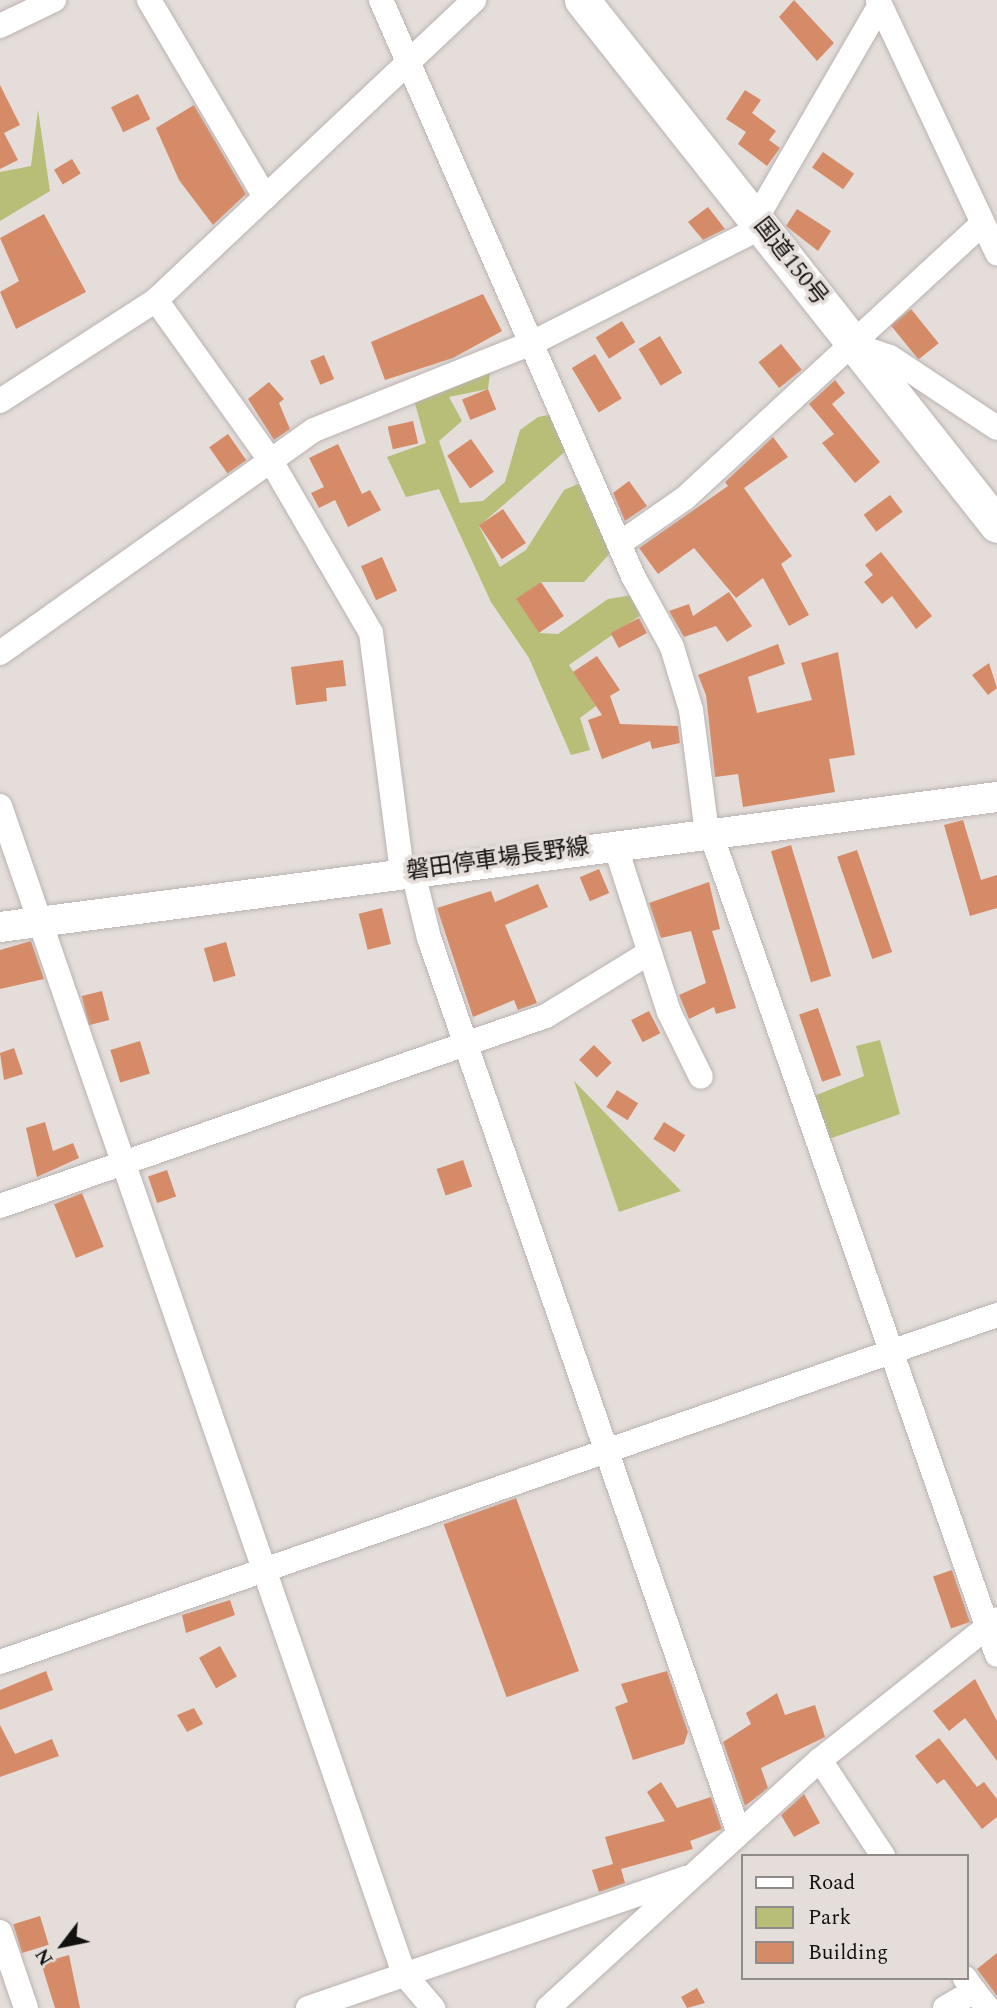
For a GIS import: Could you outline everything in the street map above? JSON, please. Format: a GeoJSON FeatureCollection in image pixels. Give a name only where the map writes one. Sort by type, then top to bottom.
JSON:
{"type":"FeatureCollection","features":[{"type":"Feature","properties":{"kind":"highway","name":"国道150号"},"geometry":{"type":"LineString","coordinates":[[582,0],[997,525]]}},
{"type":"Feature","properties":{"kind":"main road","name":"磐田停車場長野線"},"geometry":{"type":"LineString","coordinates":[[0,927],[997,797]]}},
{"type":"Feature","properties":{"kind":"street"},"geometry":{"type":"LineString","coordinates":[[0,26],[54,0]]}},
{"type":"Feature","properties":{"kind":"street"},"geometry":{"type":"LineString","coordinates":[[149,0],[265,197]]}},
{"type":"Feature","properties":{"kind":"street"},"geometry":{"type":"LineString","coordinates":[[382,0],[619,544],[672,647],[691,710],[709,834],[992,1623],[997,1655]]}},
{"type":"Feature","properties":{"kind":"street"},"geometry":{"type":"LineString","coordinates":[[0,401],[156,300],[265,197],[412,66],[474,0]]}},
{"type":"Feature","properties":{"kind":"street"},"geometry":{"type":"LineString","coordinates":[[0,653],[314,430],[532,343],[759,223],[879,2]]}},
{"type":"Feature","properties":{"kind":"street"},"geometry":{"type":"LineString","coordinates":[[879,2],[997,253]]}},
{"type":"Feature","properties":{"kind":"street"},"geometry":{"type":"LineString","coordinates":[[619,544],[685,498],[983,223]]}},
{"type":"Feature","properties":{"kind":"street"},"geometry":{"type":"LineString","coordinates":[[156,300],[275,458],[371,633],[407,872],[738,1831]]}},
{"type":"Feature","properties":{"kind":"street"},"geometry":{"type":"LineString","coordinates":[[854,344],[890,357],[997,428]]}},
{"type":"Feature","properties":{"kind":"street"},"geometry":{"type":"LineString","coordinates":[[0,806],[36,922],[404,1974],[433,2008]]}},
{"type":"Feature","properties":{"kind":"street"},"geometry":{"type":"LineString","coordinates":[[615,845],[648,954],[701,1077]]}},
{"type":"Feature","properties":{"kind":"street"},"geometry":{"type":"LineString","coordinates":[[0,1206],[546,1016],[648,954]]}},
{"type":"Feature","properties":{"kind":"street"},"geometry":{"type":"LineString","coordinates":[[0,1662],[997,1315]]}},
{"type":"Feature","properties":{"kind":"street"},"geometry":{"type":"LineString","coordinates":[[548,2008],[697,1874],[738,1831],[820,1760],[992,1623]]}},
{"type":"Feature","properties":{"kind":"street"},"geometry":{"type":"LineString","coordinates":[[820,1760],[882,1854]]}},
{"type":"Feature","properties":{"kind":"street"},"geometry":{"type":"LineString","coordinates":[[308,2008],[697,1874]]}},
{"type":"Feature","properties":{"kind":"street"},"geometry":{"type":"LineString","coordinates":[[0,1932],[26,2008]]}},
{"type":"Feature","properties":{"kind":"street"},"geometry":{"type":"LineString","coordinates":[[944,2008],[976,1992]]}},
{"type":"Feature","properties":{"kind":"green space"},"geometry":{"type":"Polygon","coordinates":[[[38,110],[50,191],[0,221],[0,172],[31,166],[38,110]]]}},
{"type":"Feature","properties":{"kind":"green space"},"geometry":{"type":"Polygon","coordinates":[[[490,373],[488,389],[449,397],[462,421],[439,441],[460,503],[483,501],[505,482],[520,430],[538,417],[554,414],[575,443],[479,526],[500,567],[526,550],[564,490],[578,484],[592,497],[612,551],[584,582],[541,582],[517,599],[540,633],[558,634],[608,599],[633,595],[651,608],[569,665],[596,706],[580,718],[590,750],[571,755],[529,658],[491,602],[439,489],[406,497],[387,457],[426,443],[414,400],[490,373]]]}},
{"type":"Feature","properties":{"kind":"green space"},"geometry":{"type":"Polygon","coordinates":[[[880,1040],[900,1114],[829,1139],[814,1096],[864,1076],[856,1046],[880,1040]]]}},
{"type":"Feature","properties":{"kind":"green space"},"geometry":{"type":"Polygon","coordinates":[[[574,1081],[681,1191],[619,1212],[574,1081]]]}},
{"type":"Feature","properties":{"kind":"building"},"geometry":{"type":"Polygon","coordinates":[[[794,0],[834,43],[817,61],[779,17],[794,0]]]}},
{"type":"Feature","properties":{"kind":"building"},"geometry":{"type":"Polygon","coordinates":[[[0,85],[20,125],[4,133],[18,160],[0,169],[0,85]]]}},
{"type":"Feature","properties":{"kind":"building"},"geometry":{"type":"Polygon","coordinates":[[[745,90],[761,100],[752,113],[776,131],[769,140],[780,148],[767,166],[738,144],[746,132],[726,119],[745,90]]]}},
{"type":"Feature","properties":{"kind":"building"},"geometry":{"type":"Polygon","coordinates":[[[138,94],[150,119],[123,132],[111,107],[138,94]]]}},
{"type":"Feature","properties":{"kind":"building"},"geometry":{"type":"Polygon","coordinates":[[[194,105],[246,194],[213,225],[179,180],[156,128],[194,105]]]}},
{"type":"Feature","properties":{"kind":"building"},"geometry":{"type":"Polygon","coordinates":[[[823,152],[854,174],[843,189],[812,168],[823,152]]]}},
{"type":"Feature","properties":{"kind":"building"},"geometry":{"type":"Polygon","coordinates":[[[72,159],[81,174],[63,184],[54,170],[72,159]]]}},
{"type":"Feature","properties":{"kind":"building"},"geometry":{"type":"Polygon","coordinates":[[[708,207],[725,229],[703,240],[688,222],[708,207]]]}},
{"type":"Feature","properties":{"kind":"building"},"geometry":{"type":"Polygon","coordinates":[[[797,209],[831,231],[818,251],[786,226],[797,209]]]}},
{"type":"Feature","properties":{"kind":"building"},"geometry":{"type":"Polygon","coordinates":[[[44,214],[86,292],[16,329],[0,292],[19,281],[0,238],[44,214]]]}},
{"type":"Feature","properties":{"kind":"building"},"geometry":{"type":"Polygon","coordinates":[[[483,294],[502,331],[453,358],[385,380],[371,342],[483,294]]]}},
{"type":"Feature","properties":{"kind":"building"},"geometry":{"type":"Polygon","coordinates":[[[911,309],[939,343],[918,360],[891,325],[911,309]]]}},
{"type":"Feature","properties":{"kind":"building"},"geometry":{"type":"Polygon","coordinates":[[[622,321],[635,342],[609,359],[596,337],[622,321]]]}},
{"type":"Feature","properties":{"kind":"building"},"geometry":{"type":"Polygon","coordinates":[[[660,336],[682,373],[661,386],[639,349],[660,336]]]}},
{"type":"Feature","properties":{"kind":"building"},"geometry":{"type":"Polygon","coordinates":[[[781,344],[802,370],[779,388],[758,362],[781,344]]]}},
{"type":"Feature","properties":{"kind":"building"},"geometry":{"type":"Polygon","coordinates":[[[595,354],[622,399],[599,412],[572,368],[595,354]]]}},
{"type":"Feature","properties":{"kind":"building"},"geometry":{"type":"Polygon","coordinates":[[[324,355],[334,379],[320,385],[310,361],[324,355]]]}},
{"type":"Feature","properties":{"kind":"building"},"geometry":{"type":"Polygon","coordinates":[[[835,380],[845,393],[832,404],[880,462],[855,483],[822,443],[834,434],[809,404],[835,380]]]}},
{"type":"Feature","properties":{"kind":"building"},"geometry":{"type":"Polygon","coordinates":[[[269,382],[284,399],[279,403],[290,429],[274,440],[248,399],[269,382]]]}},
{"type":"Feature","properties":{"kind":"building"},"geometry":{"type":"Polygon","coordinates":[[[488,389],[496,409],[470,420],[462,399],[488,389]]]}},
{"type":"Feature","properties":{"kind":"building"},"geometry":{"type":"Polygon","coordinates":[[[413,421],[418,443],[393,449],[388,427],[413,421]]]}},
{"type":"Feature","properties":{"kind":"building"},"geometry":{"type":"Polygon","coordinates":[[[228,434],[246,460],[228,473],[209,447],[228,434]]]}},
{"type":"Feature","properties":{"kind":"building"},"geometry":{"type":"Polygon","coordinates":[[[773,437],[788,457],[744,488],[792,556],[781,564],[809,615],[789,626],[763,578],[736,598],[694,548],[658,574],[639,548],[728,486],[725,482],[773,437]]]}},
{"type":"Feature","properties":{"kind":"building"},"geometry":{"type":"Polygon","coordinates":[[[471,439],[494,472],[470,488],[447,456],[471,439]]]}},
{"type":"Feature","properties":{"kind":"building"},"geometry":{"type":"Polygon","coordinates":[[[338,444],[362,494],[370,490],[381,510],[348,527],[335,500],[319,508],[311,493],[324,487],[309,458],[338,444]]]}},
{"type":"Feature","properties":{"kind":"building"},"geometry":{"type":"Polygon","coordinates":[[[629,481],[647,506],[625,521],[613,493],[629,481]]]}},
{"type":"Feature","properties":{"kind":"building"},"geometry":{"type":"Polygon","coordinates":[[[890,495],[903,512],[876,532],[864,515],[890,495]]]}},
{"type":"Feature","properties":{"kind":"building"},"geometry":{"type":"Polygon","coordinates":[[[503,509],[526,543],[502,559],[479,525],[503,509]]]}},
{"type":"Feature","properties":{"kind":"building"},"geometry":{"type":"Polygon","coordinates":[[[881,552],[932,616],[916,629],[892,596],[882,604],[864,582],[873,575],[865,565],[881,552]]]}},
{"type":"Feature","properties":{"kind":"building"},"geometry":{"type":"Polygon","coordinates":[[[382,557],[397,591],[376,600],[361,566],[382,557]]]}},
{"type":"Feature","properties":{"kind":"building"},"geometry":{"type":"Polygon","coordinates":[[[541,582],[564,616],[539,633],[516,599],[541,582]]]}},
{"type":"Feature","properties":{"kind":"building"},"geometry":{"type":"Polygon","coordinates":[[[729,592],[752,626],[727,642],[716,626],[684,637],[669,611],[689,604],[693,616],[729,592]]]}},
{"type":"Feature","properties":{"kind":"building"},"geometry":{"type":"Polygon","coordinates":[[[639,618],[647,633],[619,648],[611,633],[639,618]]]}},
{"type":"Feature","properties":{"kind":"building"},"geometry":{"type":"Polygon","coordinates":[[[778,644],[785,664],[748,677],[757,713],[812,700],[801,663],[838,652],[855,755],[829,759],[835,792],[743,807],[738,774],[715,777],[706,695],[698,675],[778,644]]]}},
{"type":"Feature","properties":{"kind":"building"},"geometry":{"type":"Polygon","coordinates":[[[597,656],[620,690],[610,696],[620,724],[678,726],[680,743],[652,749],[650,741],[602,759],[588,720],[602,715],[573,672],[597,656]]]}},
{"type":"Feature","properties":{"kind":"building"},"geometry":{"type":"Polygon","coordinates":[[[343,660],[346,686],[326,688],[327,701],[296,705],[291,667],[343,660]]]}},
{"type":"Feature","properties":{"kind":"building"},"geometry":{"type":"Polygon","coordinates":[[[989,663],[997,688],[988,695],[972,675],[989,663]]]}},
{"type":"Feature","properties":{"kind":"building"},"geometry":{"type":"Polygon","coordinates":[[[963,820],[981,880],[997,875],[997,908],[970,916],[944,825],[963,820]]]}},
{"type":"Feature","properties":{"kind":"building"},"geometry":{"type":"Polygon","coordinates":[[[791,845],[831,976],[811,982],[771,851],[791,845]]]}},
{"type":"Feature","properties":{"kind":"building"},"geometry":{"type":"Polygon","coordinates":[[[857,850],[892,952],[872,959],[837,857],[857,850]]]}},
{"type":"Feature","properties":{"kind":"building"},"geometry":{"type":"Polygon","coordinates":[[[599,869],[609,893],[590,901],[580,877],[599,869]]]}},
{"type":"Feature","properties":{"kind":"building"},"geometry":{"type":"Polygon","coordinates":[[[709,882],[720,929],[712,931],[736,1008],[716,1014],[714,1007],[689,1019],[679,995],[706,983],[691,931],[661,938],[649,903],[709,882]]]}},
{"type":"Feature","properties":{"kind":"building"},"geometry":{"type":"Polygon","coordinates":[[[538,884],[548,907],[505,925],[537,1003],[518,1010],[514,1000],[473,1017],[437,908],[491,891],[495,902],[538,884]]]}},
{"type":"Feature","properties":{"kind":"building"},"geometry":{"type":"Polygon","coordinates":[[[382,908],[391,944],[368,950],[359,914],[382,908]]]}},
{"type":"Feature","properties":{"kind":"building"},"geometry":{"type":"Polygon","coordinates":[[[31,941],[44,979],[0,989],[0,950],[31,941]]]}},
{"type":"Feature","properties":{"kind":"building"},"geometry":{"type":"Polygon","coordinates":[[[226,942],[236,976],[214,982],[204,948],[226,942]]]}},
{"type":"Feature","properties":{"kind":"building"},"geometry":{"type":"Polygon","coordinates":[[[102,991],[109,1020],[89,1025],[82,996],[102,991]]]}},
{"type":"Feature","properties":{"kind":"building"},"geometry":{"type":"Polygon","coordinates":[[[818,1008],[841,1075],[822,1082],[799,1015],[818,1008]]]}},
{"type":"Feature","properties":{"kind":"building"},"geometry":{"type":"Polygon","coordinates":[[[649,1011],[660,1033],[643,1042],[631,1020],[649,1011]]]}},
{"type":"Feature","properties":{"kind":"building"},"geometry":{"type":"Polygon","coordinates":[[[140,1041],[150,1074],[120,1083],[110,1050],[140,1041]]]}},
{"type":"Feature","properties":{"kind":"building"},"geometry":{"type":"Polygon","coordinates":[[[594,1045],[612,1063],[597,1078],[579,1060],[594,1045]]]}},
{"type":"Feature","properties":{"kind":"building"},"geometry":{"type":"Polygon","coordinates":[[[14,1048],[23,1074],[4,1080],[0,1053],[14,1048]]]}},
{"type":"Feature","properties":{"kind":"building"},"geometry":{"type":"Polygon","coordinates":[[[617,1090],[638,1103],[628,1120],[606,1107],[617,1090]]]}},
{"type":"Feature","properties":{"kind":"building"},"geometry":{"type":"Polygon","coordinates":[[[45,1122],[53,1151],[73,1143],[79,1158],[37,1177],[26,1128],[45,1122]]]}},
{"type":"Feature","properties":{"kind":"building"},"geometry":{"type":"Polygon","coordinates":[[[664,1122],[685,1135],[675,1152],[653,1139],[664,1122]]]}},
{"type":"Feature","properties":{"kind":"building"},"geometry":{"type":"Polygon","coordinates":[[[463,1160],[472,1186],[446,1196],[437,1169],[463,1160]]]}},
{"type":"Feature","properties":{"kind":"building"},"geometry":{"type":"Polygon","coordinates":[[[167,1170],[176,1196],[157,1203],[148,1177],[167,1170]]]}},
{"type":"Feature","properties":{"kind":"building"},"geometry":{"type":"Polygon","coordinates":[[[82,1193],[104,1247],[76,1258],[54,1204],[82,1193]]]}},
{"type":"Feature","properties":{"kind":"building"},"geometry":{"type":"Polygon","coordinates":[[[516,1498],[579,1671],[507,1697],[444,1524],[516,1498]]]}},
{"type":"Feature","properties":{"kind":"building"},"geometry":{"type":"Polygon","coordinates":[[[952,1570],[970,1622],[951,1629],[933,1577],[952,1570]]]}},
{"type":"Feature","properties":{"kind":"building"},"geometry":{"type":"Polygon","coordinates":[[[230,1600],[235,1615],[186,1633],[182,1615],[230,1600]]]}},
{"type":"Feature","properties":{"kind":"building"},"geometry":{"type":"Polygon","coordinates":[[[220,1646],[237,1677],[216,1688],[199,1658],[220,1646]]]}},
{"type":"Feature","properties":{"kind":"building"},"geometry":{"type":"Polygon","coordinates":[[[46,1671],[53,1690],[0,1710],[0,1690],[46,1671]]]}},
{"type":"Feature","properties":{"kind":"building"},"geometry":{"type":"Polygon","coordinates":[[[667,1671],[688,1732],[684,1744],[633,1760],[615,1707],[628,1702],[621,1684],[667,1671]]]}},
{"type":"Feature","properties":{"kind":"building"},"geometry":{"type":"Polygon","coordinates":[[[975,1679],[997,1721],[997,1761],[965,1718],[949,1731],[933,1711],[975,1679]]]}},
{"type":"Feature","properties":{"kind":"building"},"geometry":{"type":"Polygon","coordinates":[[[777,1693],[785,1715],[815,1705],[825,1737],[761,1768],[768,1788],[745,1806],[723,1742],[751,1724],[746,1713],[777,1693]]]}},
{"type":"Feature","properties":{"kind":"building"},"geometry":{"type":"Polygon","coordinates":[[[194,1708],[203,1724],[187,1732],[177,1715],[194,1708]]]}},
{"type":"Feature","properties":{"kind":"building"},"geometry":{"type":"Polygon","coordinates":[[[0,1725],[15,1754],[52,1739],[59,1756],[0,1777],[0,1725]]]}},
{"type":"Feature","properties":{"kind":"building"},"geometry":{"type":"Polygon","coordinates":[[[939,1738],[977,1787],[984,1782],[997,1799],[997,1817],[982,1829],[944,1779],[937,1784],[915,1756],[939,1738]]]}},
{"type":"Feature","properties":{"kind":"building"},"geometry":{"type":"Polygon","coordinates":[[[661,1782],[677,1808],[711,1797],[722,1829],[690,1841],[693,1849],[621,1869],[625,1883],[599,1892],[592,1870],[613,1864],[605,1837],[665,1821],[647,1792],[661,1782]]]}},
{"type":"Feature","properties":{"kind":"building"},"geometry":{"type":"Polygon","coordinates":[[[804,1794],[820,1823],[794,1837],[781,1815],[804,1794]]]}},
{"type":"Feature","properties":{"kind":"building"},"geometry":{"type":"Polygon","coordinates":[[[40,1916],[49,1945],[22,1953],[13,1924],[40,1916]]]}},
{"type":"Feature","properties":{"kind":"building"},"geometry":{"type":"Polygon","coordinates":[[[997,1953],[997,1996],[977,1969],[997,1953]]]}},
{"type":"Feature","properties":{"kind":"building"},"geometry":{"type":"Polygon","coordinates":[[[69,1955],[80,2008],[55,2008],[41,1963],[69,1955]]]}},
{"type":"Feature","properties":{"kind":"building"},"geometry":{"type":"Polygon","coordinates":[[[697,1988],[705,2003],[687,2008],[681,1997],[697,1988]]]}}]}
